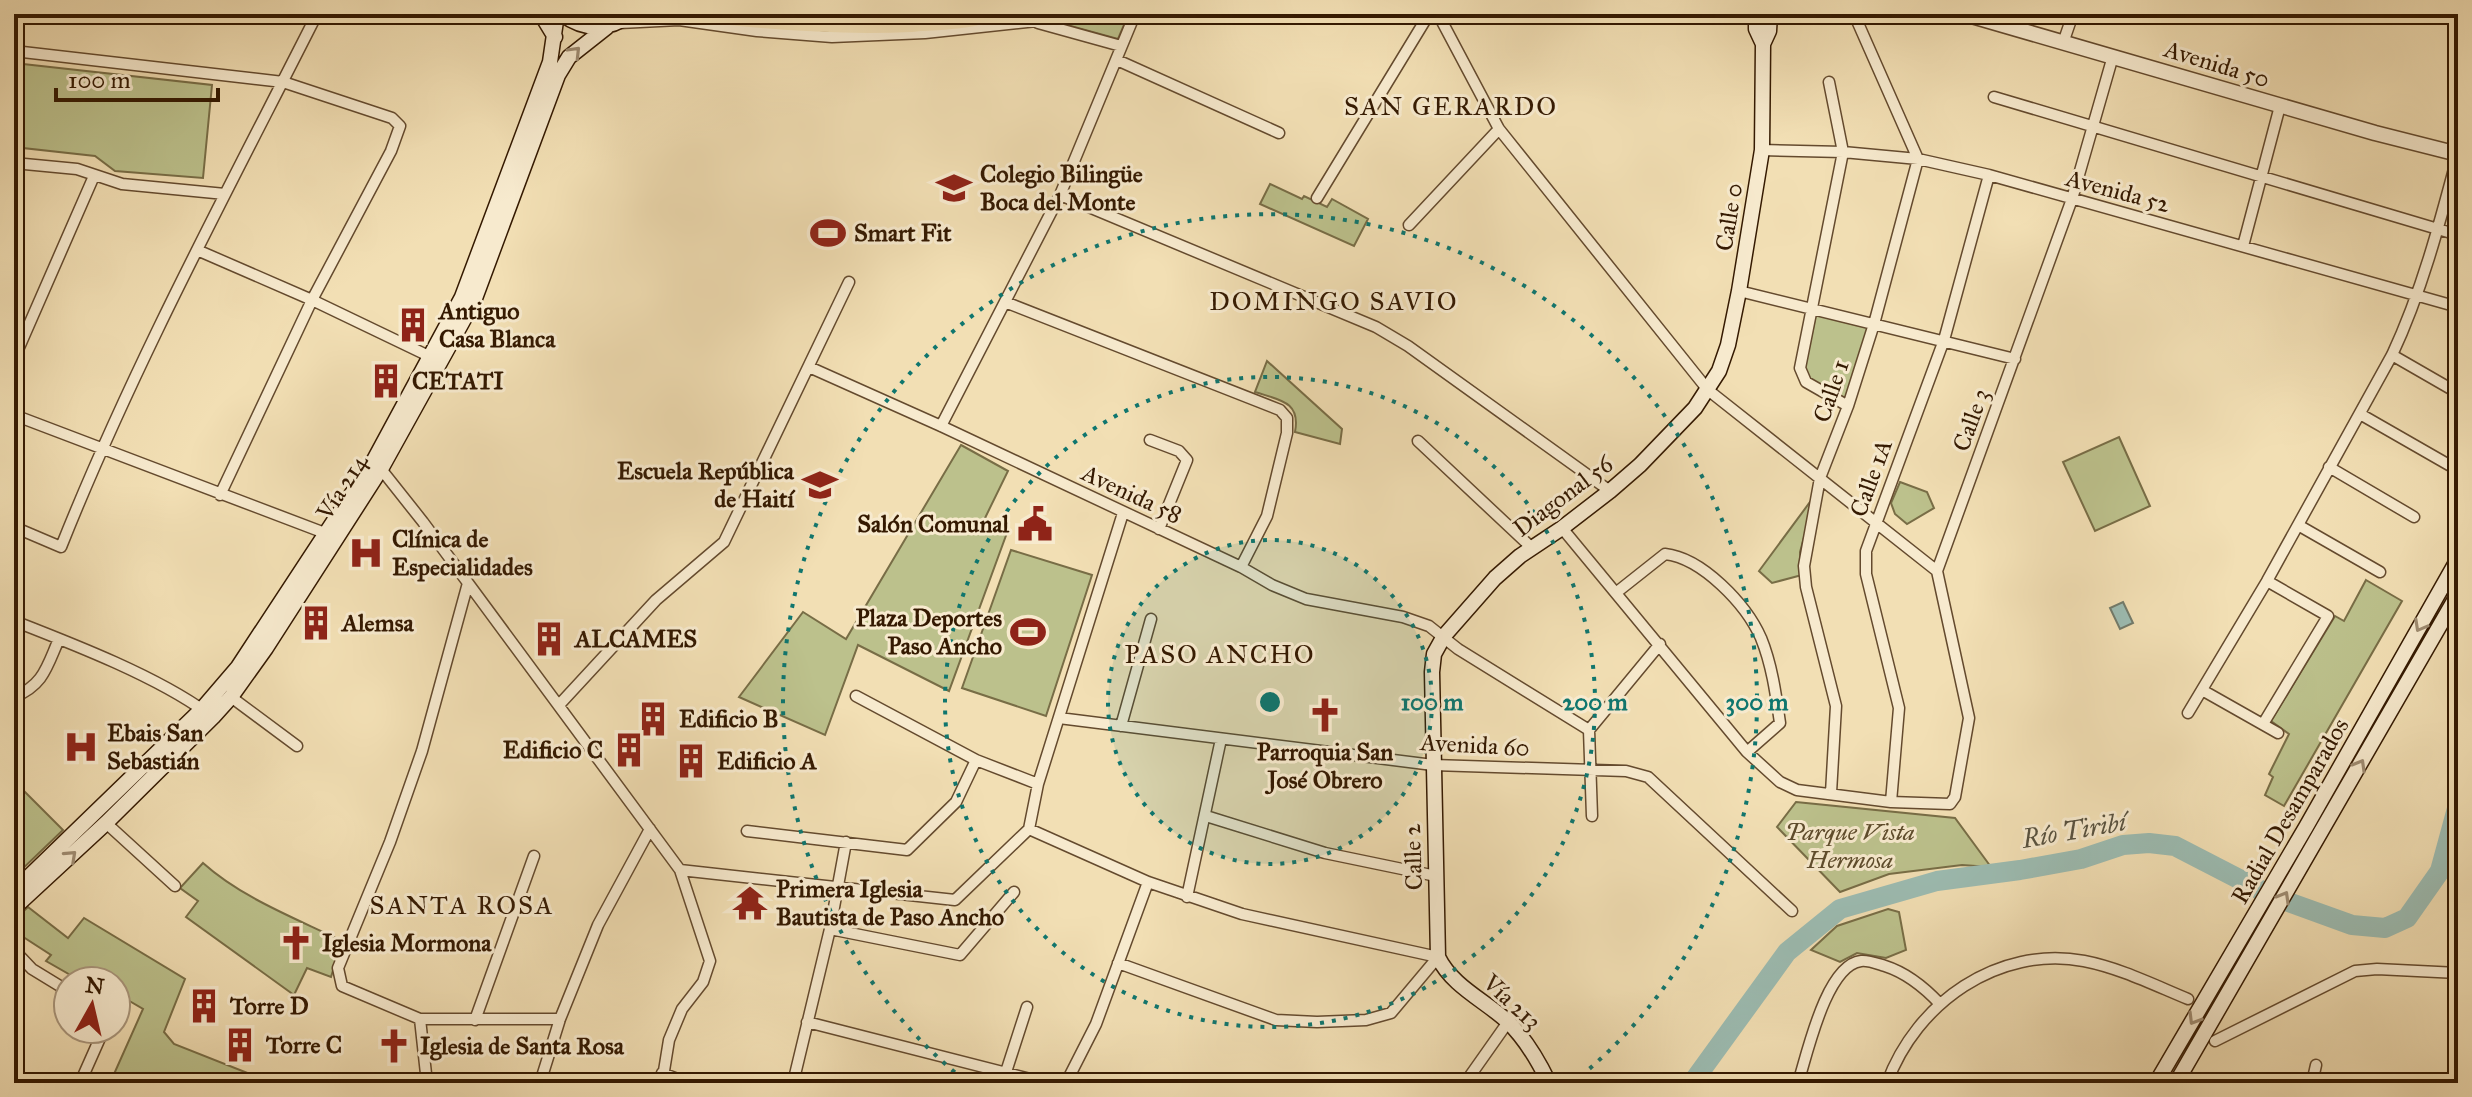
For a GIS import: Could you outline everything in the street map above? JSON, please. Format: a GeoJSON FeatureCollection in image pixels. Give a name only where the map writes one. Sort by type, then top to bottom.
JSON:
{"type":"FeatureCollection","features":[{"type":"Feature","properties":{"kind":"highway"},"geometry":{"type":"LineString","coordinates":[[713,14],[822,25],[967,19],[985,14]]}},
{"type":"Feature","properties":{"kind":"main road"},"geometry":{"type":"LineString","coordinates":[[541,14],[555,37]]}},
{"type":"Feature","properties":{"kind":"main road"},"geometry":{"type":"LineString","coordinates":[[560,14],[580,25],[612,25]]}},
{"type":"Feature","properties":{"kind":"main road","name":"Vía 214"},"geometry":{"type":"LineString","coordinates":[[436,360],[550,62],[560,14]]}},
{"type":"Feature","properties":{"kind":"main road","name":"Vía 214"},"geometry":{"type":"LineString","coordinates":[[14,908],[106,823],[207,713],[330,535],[377,464],[436,360],[474,301],[558,75],[569,57],[631,14]]}},
{"type":"Feature","properties":{"kind":"main road","name":"Calle 0"},"geometry":{"type":"LineString","coordinates":[[1756,14],[1756,29],[1763,44]]}},
{"type":"Feature","properties":{"kind":"main road","name":"Calle 0"},"geometry":{"type":"LineString","coordinates":[[1708,390],[1728,345],[1739,291],[1762,150],[1763,44],[1769,31],[1770,14]]}},
{"type":"Feature","properties":{"kind":"main road","name":"Avenida 50"},"geometry":{"type":"LineString","coordinates":[[1965,14],[2280,106],[2458,154]]}},
{"type":"Feature","properties":{"kind":"main road","name":"Diagonal 56"},"geometry":{"type":"LineString","coordinates":[[1444,636],[1505,567],[1610,491],[1667,439],[1708,390]]}},
{"type":"Feature","properties":{"kind":"main road","name":"Vía 214"},"geometry":{"type":"LineString","coordinates":[[14,891],[207,713],[231,697],[266,648],[330,535]]}},
{"type":"Feature","properties":{"kind":"main road","name":"Radial Desamparados"},"geometry":{"type":"LineString","coordinates":[[2176,1083],[2306,827],[2458,559]]}},
{"type":"Feature","properties":{"kind":"main road","name":"Radial Desamparados"},"geometry":{"type":"LineString","coordinates":[[2156,1083],[2321,833],[2458,594]]}},
{"type":"Feature","properties":{"kind":"main road","name":"Calle 2"},"geometry":{"type":"LineString","coordinates":[[1438,957],[1432,672],[1434,654],[1444,636]]}},
{"type":"Feature","properties":{"kind":"main road","name":"Vía 213"},"geometry":{"type":"LineString","coordinates":[[1438,957],[1452,978],[1508,1022],[1533,1052],[1546,1081]]}},
{"type":"Feature","properties":{"kind":"street"},"geometry":{"type":"LineString","coordinates":[[14,527],[61,547],[100,449],[317,14]]}},
{"type":"Feature","properties":{"kind":"street"},"geometry":{"type":"LineString","coordinates":[[612,25],[679,20],[832,37],[925,33],[1102,14]]}},
{"type":"Feature","properties":{"kind":"street"},"geometry":{"type":"LineString","coordinates":[[941,426],[1060,195],[1135,14]]}},
{"type":"Feature","properties":{"kind":"street"},"geometry":{"type":"LineString","coordinates":[[1317,198],[1429,14]]}},
{"type":"Feature","properties":{"kind":"street"},"geometry":{"type":"LineString","coordinates":[[1438,14],[1499,129],[1708,390],[1937,571],[1969,718],[1955,797],[1950,804],[1891,802],[1797,790],[1780,782],[1747,752],[1562,528]]}},
{"type":"Feature","properties":{"kind":"street"},"geometry":{"type":"LineString","coordinates":[[1854,14],[1918,159]]}},
{"type":"Feature","properties":{"kind":"street"},"geometry":{"type":"LineString","coordinates":[[2063,43],[2073,14]]}},
{"type":"Feature","properties":{"kind":"street"},"geometry":{"type":"LineString","coordinates":[[1032,22],[1121,46]]}},
{"type":"Feature","properties":{"kind":"street"},"geometry":{"type":"LineString","coordinates":[[14,51],[283,82],[392,118],[400,126],[391,151],[312,300],[220,495]]}},
{"type":"Feature","properties":{"kind":"street","name":"Calle 3"},"geometry":{"type":"LineString","coordinates":[[1937,571],[2072,199],[2113,56]]}},
{"type":"Feature","properties":{"kind":"street"},"geometry":{"type":"LineString","coordinates":[[1117,60],[1279,133]]}},
{"type":"Feature","properties":{"kind":"street"},"geometry":{"type":"LineString","coordinates":[[1829,82],[1843,152],[1800,368],[1806,382],[1848,406]]}},
{"type":"Feature","properties":{"kind":"street"},"geometry":{"type":"LineString","coordinates":[[1994,97],[2458,235]]}},
{"type":"Feature","properties":{"kind":"street"},"geometry":{"type":"LineString","coordinates":[[2243,246],[2280,106]]}},
{"type":"Feature","properties":{"kind":"street"},"geometry":{"type":"LineString","coordinates":[[1409,225],[1499,129]]}},
{"type":"Feature","properties":{"kind":"street","name":"Avenida 52"},"geometry":{"type":"LineString","coordinates":[[1762,150],[1843,152],[1918,159],[1989,175],[2458,307]]}},
{"type":"Feature","properties":{"kind":"street"},"geometry":{"type":"LineString","coordinates":[[2188,713],[2267,581],[2392,355],[2417,295],[2458,154]]}},
{"type":"Feature","properties":{"kind":"street","name":"Calle 1"},"geometry":{"type":"LineString","coordinates":[[1831,793],[1836,706],[1806,587],[1804,566],[1820,478],[1848,406],[1874,324],[1918,159]]}},
{"type":"Feature","properties":{"kind":"street"},"geometry":{"type":"LineString","coordinates":[[14,163],[77,169],[122,184],[225,194]]}},
{"type":"Feature","properties":{"kind":"street","name":"Calle 1A"},"geometry":{"type":"LineString","coordinates":[[1891,802],[1899,708],[1866,574],[1866,551],[1944,340],[1989,175]]}},
{"type":"Feature","properties":{"kind":"street"},"geometry":{"type":"LineString","coordinates":[[14,359],[94,176]]}},
{"type":"Feature","properties":{"kind":"street"},"geometry":{"type":"LineString","coordinates":[[1060,195],[1376,327],[1408,346],[1610,491]]}},
{"type":"Feature","properties":{"kind":"street"},"geometry":{"type":"LineString","coordinates":[[197,250],[312,300],[436,360]]}},
{"type":"Feature","properties":{"kind":"street"},"geometry":{"type":"LineString","coordinates":[[559,705],[656,600],[724,542],[849,282]]}},
{"type":"Feature","properties":{"kind":"street"},"geometry":{"type":"LineString","coordinates":[[1739,291],[2015,359]]}},
{"type":"Feature","properties":{"kind":"street"},"geometry":{"type":"LineString","coordinates":[[1005,302],[1280,410],[1287,418],[1287,433],[1267,516],[1241,567]]}},
{"type":"Feature","properties":{"kind":"street"},"geometry":{"type":"LineString","coordinates":[[2392,355],[2458,393]]}},
{"type":"Feature","properties":{"kind":"street","name":"Avenida 58"},"geometry":{"type":"LineString","coordinates":[[809,367],[1241,567],[1272,585],[1306,599],[1403,617],[1429,626],[1458,649],[1589,730]]}},
{"type":"Feature","properties":{"kind":"street"},"geometry":{"type":"LineString","coordinates":[[2360,414],[2449,465]]}},
{"type":"Feature","properties":{"kind":"street"},"geometry":{"type":"LineString","coordinates":[[14,415],[330,535]]}},
{"type":"Feature","properties":{"kind":"street"},"geometry":{"type":"LineString","coordinates":[[1150,440],[1179,451],[1187,460],[1159,529]]}},
{"type":"Feature","properties":{"kind":"street"},"geometry":{"type":"LineString","coordinates":[[1418,441],[1532,548]]}},
{"type":"Feature","properties":{"kind":"street"},"geometry":{"type":"LineString","coordinates":[[377,464],[680,870],[710,961],[703,982],[682,1009],[669,1040],[662,1078],[688,1083]]}},
{"type":"Feature","properties":{"kind":"street"},"geometry":{"type":"LineString","coordinates":[[2329,467],[2414,517]]}},
{"type":"Feature","properties":{"kind":"street"},"geometry":{"type":"LineString","coordinates":[[680,870],[955,900],[1029,829],[1038,784],[1123,513]]}},
{"type":"Feature","properties":{"kind":"street"},"geometry":{"type":"LineString","coordinates":[[2298,525],[2380,572]]}},
{"type":"Feature","properties":{"kind":"street"},"geometry":{"type":"LineString","coordinates":[[1617,592],[1665,554],[1681,556],[1707,572],[1741,609],[1760,637],[1775,685],[1780,723],[1747,752]]}},
{"type":"Feature","properties":{"kind":"street"},"geometry":{"type":"LineString","coordinates":[[2263,724],[2328,616],[2267,581]]}},
{"type":"Feature","properties":{"kind":"street"},"geometry":{"type":"LineString","coordinates":[[468,583],[422,751],[390,842],[338,968],[342,986],[420,1019],[560,1019]]}},
{"type":"Feature","properties":{"kind":"street"},"geometry":{"type":"LineString","coordinates":[[1121,726],[1151,619]]}},
{"type":"Feature","properties":{"kind":"street"},"geometry":{"type":"LineString","coordinates":[[14,621],[149,680],[207,713]]}},
{"type":"Feature","properties":{"kind":"street"},"geometry":{"type":"LineString","coordinates":[[14,698],[34,688],[59,639]]}},
{"type":"Feature","properties":{"kind":"street"},"geometry":{"type":"LineString","coordinates":[[1592,816],[1589,730],[1660,644]]}},
{"type":"Feature","properties":{"kind":"street"},"geometry":{"type":"LineString","coordinates":[[2202,690],[2278,733]]}},
{"type":"Feature","properties":{"kind":"street"},"geometry":{"type":"LineString","coordinates":[[856,696],[976,760],[1038,784]]}},
{"type":"Feature","properties":{"kind":"street"},"geometry":{"type":"LineString","coordinates":[[231,697],[297,746]]}},
{"type":"Feature","properties":{"kind":"street","name":"Avenida 60"},"geometry":{"type":"LineString","coordinates":[[1059,718],[1433,765],[1626,771],[1648,777],[1792,911]]}},
{"type":"Feature","properties":{"kind":"street"},"geometry":{"type":"LineString","coordinates":[[1187,897],[1221,739]]}},
{"type":"Feature","properties":{"kind":"street"},"geometry":{"type":"LineString","coordinates":[[747,831],[907,850],[956,802],[976,760]]}},
{"type":"Feature","properties":{"kind":"street"},"geometry":{"type":"LineString","coordinates":[[1206,816],[1325,853],[1436,876]]}},
{"type":"Feature","properties":{"kind":"street"},"geometry":{"type":"LineString","coordinates":[[106,823],[175,886]]}},
{"type":"Feature","properties":{"kind":"street"},"geometry":{"type":"LineString","coordinates":[[540,1083],[560,1019],[598,925],[650,829]]}},
{"type":"Feature","properties":{"kind":"street"},"geometry":{"type":"LineString","coordinates":[[1029,829],[1187,897],[1242,914],[1438,957],[1391,1013],[1366,1020],[1276,1020],[1118,963]]}},
{"type":"Feature","properties":{"kind":"street"},"geometry":{"type":"LineString","coordinates":[[793,1083],[830,929],[846,842]]}},
{"type":"Feature","properties":{"kind":"street"},"geometry":{"type":"LineString","coordinates":[[475,1020],[534,856]]}},
{"type":"Feature","properties":{"kind":"street"},"geometry":{"type":"LineString","coordinates":[[1066,1083],[1096,1024],[1148,882]]}},
{"type":"Feature","properties":{"kind":"street"},"geometry":{"type":"LineString","coordinates":[[830,929],[960,955],[1014,892]]}},
{"type":"Feature","properties":{"kind":"street"},"geometry":{"type":"LineString","coordinates":[[14,950],[32,969],[52,981]]}},
{"type":"Feature","properties":{"kind":"street"},"geometry":{"type":"LineString","coordinates":[[1887,1083],[1903,1050],[1940,1004],[1985,972],[2013,962],[2048,958],[2085,961],[2188,999]]}},
{"type":"Feature","properties":{"kind":"street"},"geometry":{"type":"LineString","coordinates":[[1798,1083],[1822,1008],[1832,986],[1848,966],[1861,961],[1894,969],[1927,990],[1940,1004]]}},
{"type":"Feature","properties":{"kind":"street"},"geometry":{"type":"LineString","coordinates":[[2215,1041],[2355,971],[2377,969],[2458,973]]}},
{"type":"Feature","properties":{"kind":"street"},"geometry":{"type":"LineString","coordinates":[[1006,1072],[1027,1007]]}},
{"type":"Feature","properties":{"kind":"street"},"geometry":{"type":"LineString","coordinates":[[420,1019],[427,1083]]}},
{"type":"Feature","properties":{"kind":"street"},"geometry":{"type":"LineString","coordinates":[[807,1022],[1046,1083]]}},
{"type":"Feature","properties":{"kind":"street"},"geometry":{"type":"LineString","coordinates":[[1465,1083],[1508,1022]]}},
{"type":"Feature","properties":{"kind":"street"},"geometry":{"type":"LineString","coordinates":[[80,1083],[97,1045]]}},
{"type":"Feature","properties":{"kind":"street"},"geometry":{"type":"LineString","coordinates":[[2312,1083],[2316,1065]]}},
{"type":"Feature","properties":{"kind":"green space"},"geometry":{"type":"Polygon","coordinates":[[[1127,18],[1118,39],[1056,22],[1127,18]]]}},
{"type":"Feature","properties":{"kind":"green space"},"geometry":{"type":"Polygon","coordinates":[[[14,63],[212,85],[203,178],[115,171],[95,156],[14,147],[14,63]]]}},
{"type":"Feature","properties":{"kind":"green space"},"geometry":{"type":"Polygon","coordinates":[[[1270,184],[1327,207],[1332,199],[1368,219],[1354,246],[1260,204],[1270,184]]]}},
{"type":"Feature","properties":{"kind":"green space"},"geometry":{"type":"Polygon","coordinates":[[[1816,314],[1870,328],[1845,400],[1810,379],[1804,371],[1816,314]]]}},
{"type":"Feature","properties":{"kind":"green space"},"geometry":{"type":"Polygon","coordinates":[[[1267,361],[1342,429],[1340,444],[1295,432],[1295,414],[1286,403],[1255,392],[1267,361]]]}},
{"type":"Feature","properties":{"kind":"green space"},"geometry":{"type":"Polygon","coordinates":[[[2119,437],[2150,506],[2095,531],[2063,462],[2119,437]]]}},
{"type":"Feature","properties":{"kind":"green space"},"geometry":{"type":"Polygon","coordinates":[[[961,445],[1008,471],[985,518],[1008,530],[949,691],[858,645],[825,735],[739,697],[803,612],[846,639],[961,445]]]}},
{"type":"Feature","properties":{"kind":"green space"},"geometry":{"type":"Polygon","coordinates":[[[1900,482],[1927,492],[1934,508],[1907,524],[1895,514],[1891,503],[1900,482]]]}},
{"type":"Feature","properties":{"kind":"green space"},"geometry":{"type":"Polygon","coordinates":[[[1814,501],[1800,552],[1802,575],[1772,583],[1759,571],[1810,502],[1814,501]]]}},
{"type":"Feature","properties":{"kind":"green space","name":"Plaza Deportes Paso Ancho"},"geometry":{"type":"Polygon","coordinates":[[[1011,550],[1092,575],[1046,716],[962,688],[1011,550]]]}},
{"type":"Feature","properties":{"kind":"green space"},"geometry":{"type":"Polygon","coordinates":[[[2366,580],[2402,601],[2284,806],[2265,795],[2273,777],[2269,774],[2289,734],[2271,721],[2335,616],[2344,621],[2366,580]]]}},
{"type":"Feature","properties":{"kind":"green space"},"geometry":{"type":"Polygon","coordinates":[[[14,781],[63,830],[14,877],[14,781]]]}},
{"type":"Feature","properties":{"kind":"green space","name":"Parque Vista Hermosa"},"geometry":{"type":"Polygon","coordinates":[[[1796,802],[1955,818],[1991,867],[1962,865],[1889,874],[1840,892],[1777,827],[1796,802]]]}},
{"type":"Feature","properties":{"kind":"green space"},"geometry":{"type":"Polygon","coordinates":[[[203,863],[252,897],[342,941],[331,977],[307,968],[294,995],[186,917],[198,901],[180,888],[203,863]]]}},
{"type":"Feature","properties":{"kind":"green space"},"geometry":{"type":"Polygon","coordinates":[[[28,907],[68,938],[84,918],[185,979],[164,1032],[174,1044],[273,1083],[110,1083],[127,1045],[132,1045],[132,1034],[143,1009],[132,1003],[132,965],[53,965],[46,961],[51,955],[14,931],[14,920],[28,907]]]}},
{"type":"Feature","properties":{"kind":"green space"},"geometry":{"type":"Polygon","coordinates":[[[1888,909],[1899,912],[1906,950],[1886,958],[1857,953],[1840,962],[1811,950],[1837,926],[1888,909]]]}},
{"type":"Feature","properties":{"kind":"water"},"geometry":{"type":"Polygon","coordinates":[[[2123,602],[2133,623],[2120,629],[2110,608],[2123,602]]]}},
{"type":"Feature","properties":{"kind":"waterway","name":"Río Tiribí"},"geometry":{"type":"LineString","coordinates":[[1692,1083],[1787,952],[1840,909],[1937,881],[2020,870],[2081,859],[2123,845],[2149,843],[2175,846],[2270,895],[2352,925],[2385,928],[2407,918],[2440,871],[2458,805]]}},
{"type":"Feature","properties":{"kind":"place","name":"Colegio Bilingüe Boca del Monte"},"geometry":{"type":"Point","coordinates":[954,188]}},
{"type":"Feature","properties":{"kind":"place","name":"Smart Fit"},"geometry":{"type":"Point","coordinates":[828,233]}},
{"type":"Feature","properties":{"kind":"place","name":"Antiguo Casa Blanca"},"geometry":{"type":"Point","coordinates":[413,325]}},
{"type":"Feature","properties":{"kind":"place","name":"CETATI"},"geometry":{"type":"Point","coordinates":[386,381]}},
{"type":"Feature","properties":{"kind":"place","name":"Escuela República de Haití"},"geometry":{"type":"Point","coordinates":[820,485]}},
{"type":"Feature","properties":{"kind":"place","name":"Salón Comunal"},"geometry":{"type":"Point","coordinates":[1035,524]}},
{"type":"Feature","properties":{"kind":"place","name":"Clínica de Especialidades"},"geometry":{"type":"Point","coordinates":[366,553]}},
{"type":"Feature","properties":{"kind":"place","name":"Alemsa"},"geometry":{"type":"Point","coordinates":[316,623]}},
{"type":"Feature","properties":{"kind":"place","name":"Plaza Deportes Paso Ancho"},"geometry":{"type":"Point","coordinates":[1028,632]}},
{"type":"Feature","properties":{"kind":"place","name":"ALCAMES"},"geometry":{"type":"Point","coordinates":[549,639]}},
{"type":"Feature","properties":{"kind":"place","name":"Parroquia San José Obrero"},"geometry":{"type":"Point","coordinates":[1325,715]}},
{"type":"Feature","properties":{"kind":"place","name":"Edificio B"},"geometry":{"type":"Point","coordinates":[653,719]}},
{"type":"Feature","properties":{"kind":"place","name":"Ebais San Sebastián"},"geometry":{"type":"Point","coordinates":[81,747]}},
{"type":"Feature","properties":{"kind":"place","name":"Edificio C"},"geometry":{"type":"Point","coordinates":[629,750]}},
{"type":"Feature","properties":{"kind":"place","name":"Edificio A"},"geometry":{"type":"Point","coordinates":[691,761]}},
{"type":"Feature","properties":{"kind":"place","name":"Primera Iglesia Bautista de Paso Ancho"},"geometry":{"type":"Point","coordinates":[750,903]}},
{"type":"Feature","properties":{"kind":"place","name":"Iglesia Mormona"},"geometry":{"type":"Point","coordinates":[296,943]}},
{"type":"Feature","properties":{"kind":"place","name":"Torre D"},"geometry":{"type":"Point","coordinates":[204,1006]}},
{"type":"Feature","properties":{"kind":"place","name":"Torre C"},"geometry":{"type":"Point","coordinates":[240,1045]}},
{"type":"Feature","properties":{"kind":"place","name":"Iglesia de Santa Rosa"},"geometry":{"type":"Point","coordinates":[394,1046]}},
{"type":"Feature","properties":{"kind":"district","name":"SAN GERARDO"},"geometry":{"type":"Point","coordinates":[1451,106]}},
{"type":"Feature","properties":{"kind":"district","name":"DOMINGO SAVIO"},"geometry":{"type":"Point","coordinates":[1334,301]}},
{"type":"Feature","properties":{"kind":"district","name":"PASO ANCHO"},"geometry":{"type":"Point","coordinates":[1220,654]}},
{"type":"Feature","properties":{"kind":"district","name":"SANTA ROSA"},"geometry":{"type":"Point","coordinates":[462,905]}}]}
